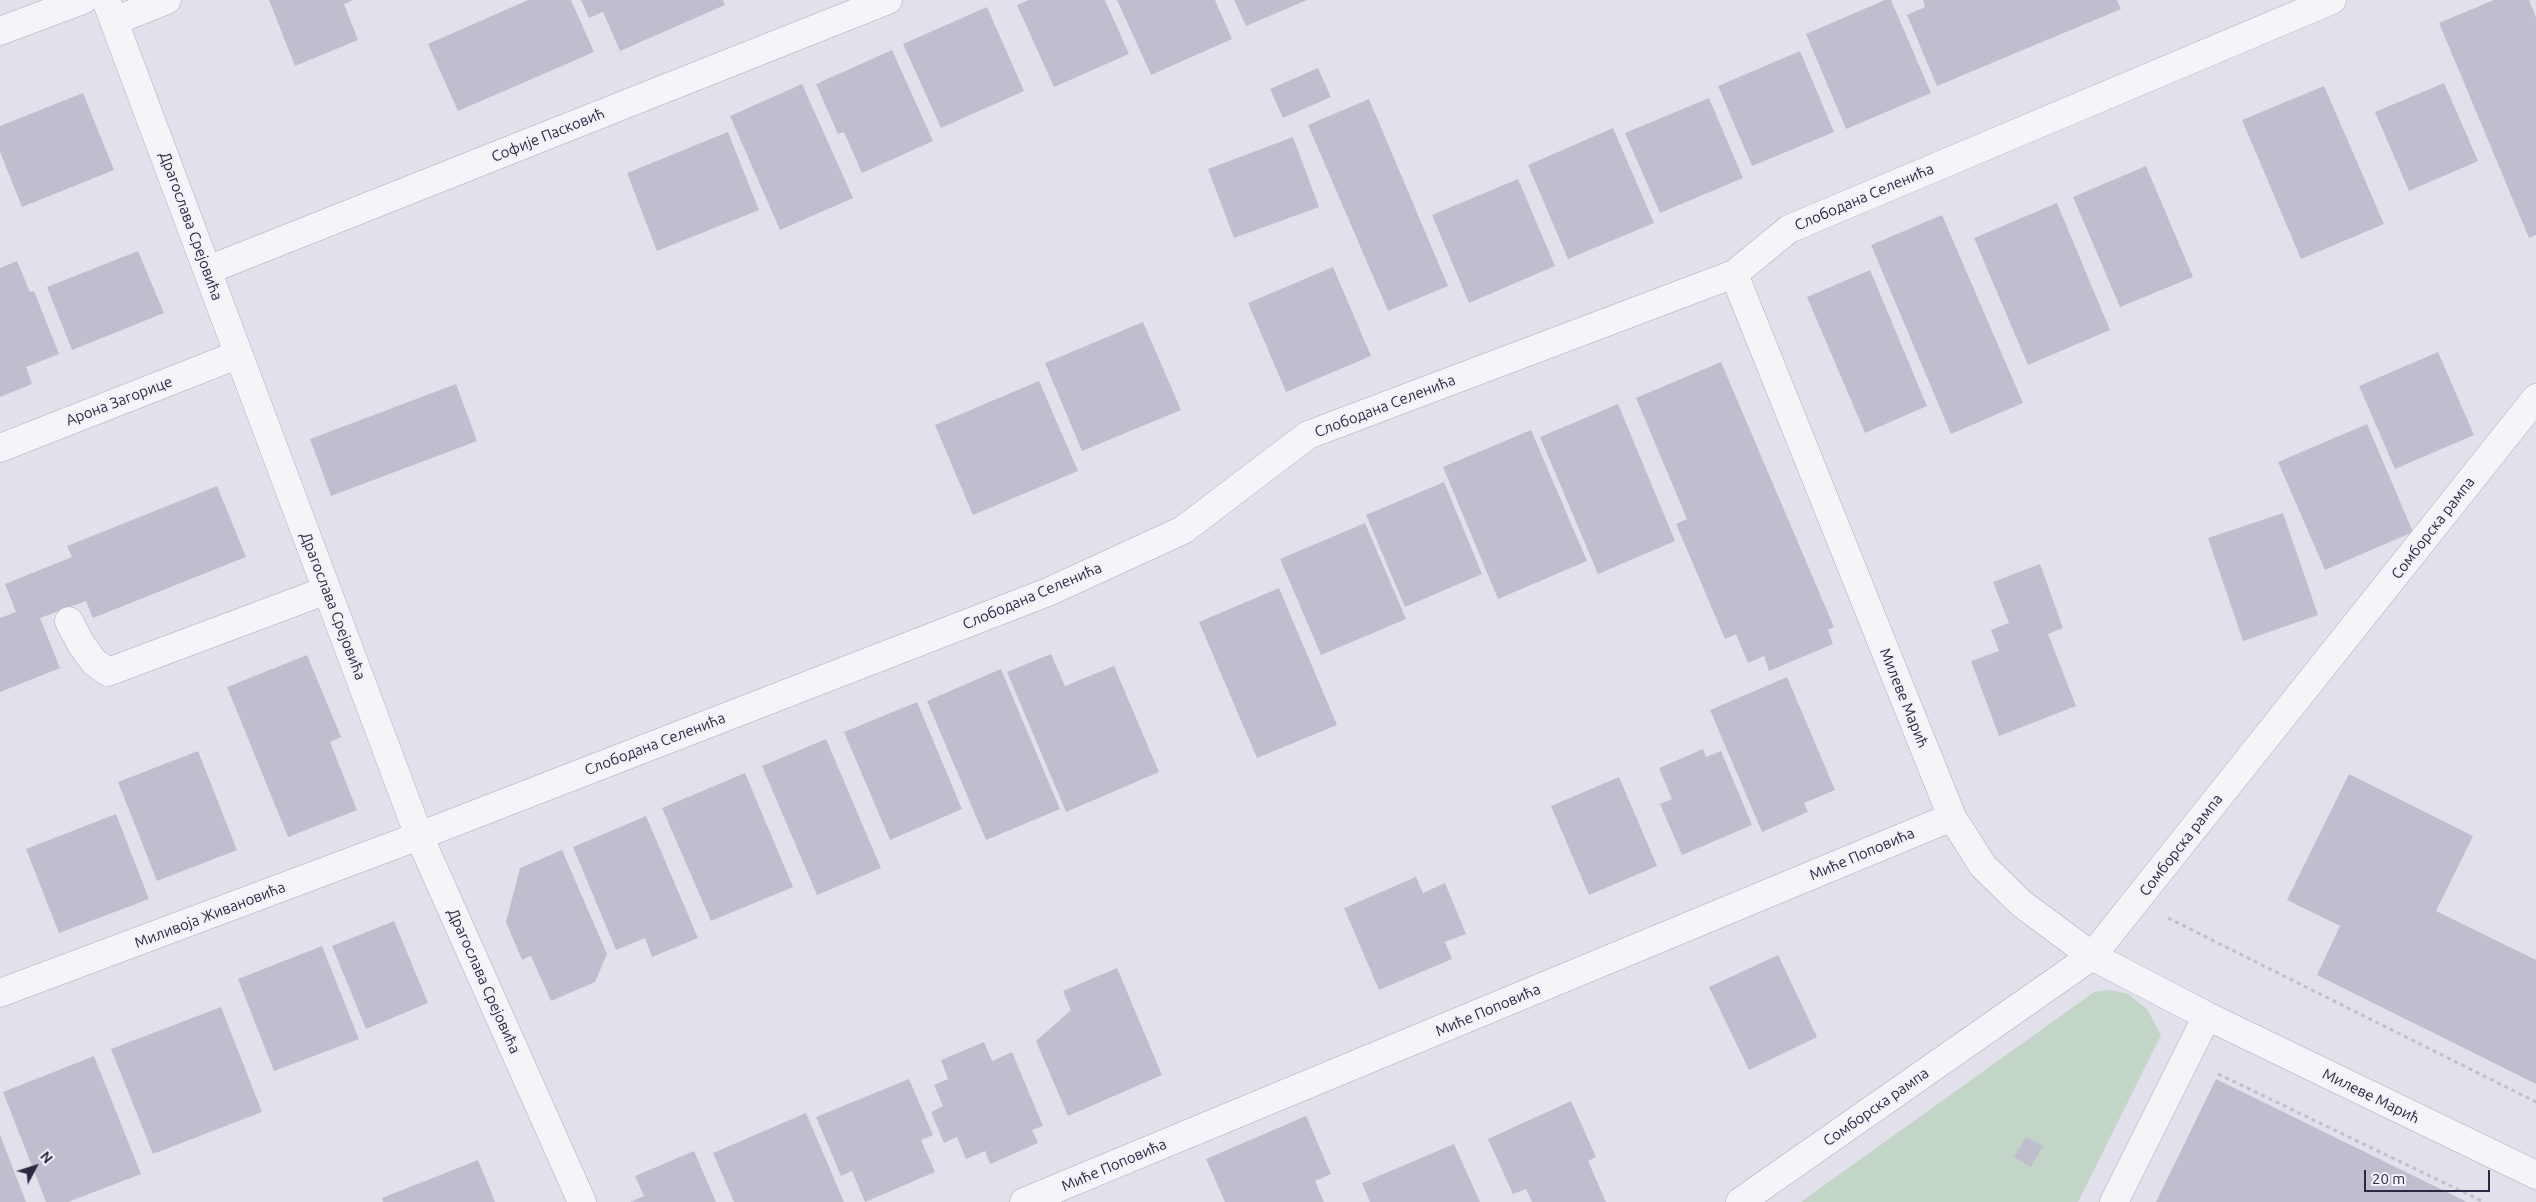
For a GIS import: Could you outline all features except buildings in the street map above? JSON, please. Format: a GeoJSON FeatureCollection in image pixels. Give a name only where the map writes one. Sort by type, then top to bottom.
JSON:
{"type":"FeatureCollection","features":[{"type":"Feature","properties":{"kind":"street"},"geometry":{"type":"LineString","coordinates":[[0,31],[83,0]]}},
{"type":"Feature","properties":{"kind":"street"},"geometry":{"type":"LineString","coordinates":[[110,10],[168,0]]}},
{"type":"Feature","properties":{"kind":"street","name":"Софије Пасковић"},"geometry":{"type":"LineString","coordinates":[[208,270],[888,0]]}},
{"type":"Feature","properties":{"kind":"street","name":"Слободана Селенића"},"geometry":{"type":"LineString","coordinates":[[419,836],[1048,592],[1184,530],[1308,435],[1734,274],[1788,229],[2332,0]]}},
{"type":"Feature","properties":{"kind":"street","name":"Драгослава Срејовића"},"geometry":{"type":"LineString","coordinates":[[110,10],[208,270],[237,355],[419,836],[582,1202]]}},
{"type":"Feature","properties":{"kind":"street","name":"Милеве Марић"},"geometry":{"type":"LineString","coordinates":[[1734,274],[1952,817],[1983,866],[2022,904],[2092,956],[2207,1016],[2536,1176]]}},
{"type":"Feature","properties":{"kind":"street","name":"Арона Загорице"},"geometry":{"type":"LineString","coordinates":[[0,448],[237,355]]}},
{"type":"Feature","properties":{"kind":"street","name":"Сомборска рампа"},"geometry":{"type":"LineString","coordinates":[[1740,1202],[2092,956],[2536,398]]}},
{"type":"Feature","properties":{"kind":"street"},"geometry":{"type":"LineString","coordinates":[[69,621],[81,644],[94,662],[108,672],[327,590]]}},
{"type":"Feature","properties":{"kind":"street","name":"Миће Поповића"},"geometry":{"type":"LineString","coordinates":[[1024,1202],[1952,817]]}},
{"type":"Feature","properties":{"kind":"street","name":"Миливоја Живановића"},"geometry":{"type":"LineString","coordinates":[[0,993],[419,836]]}},
{"type":"Feature","properties":{"kind":"street"},"geometry":{"type":"LineString","coordinates":[[2114,1202],[2207,1016]]}},
{"type":"Feature","properties":{"kind":"path"},"geometry":{"type":"LineString","coordinates":[[2136,902],[2536,1102]]}},
{"type":"Feature","properties":{"kind":"path"},"geometry":{"type":"LineString","coordinates":[[2186,1058],[2484,1202]]}},
{"type":"Feature","properties":{"kind":"green space"},"geometry":{"type":"Polygon","coordinates":[[[2111,990],[2128,994],[2147,1009],[2161,1035],[2078,1202],[1801,1202],[2094,992],[2111,990]]]}}]}
